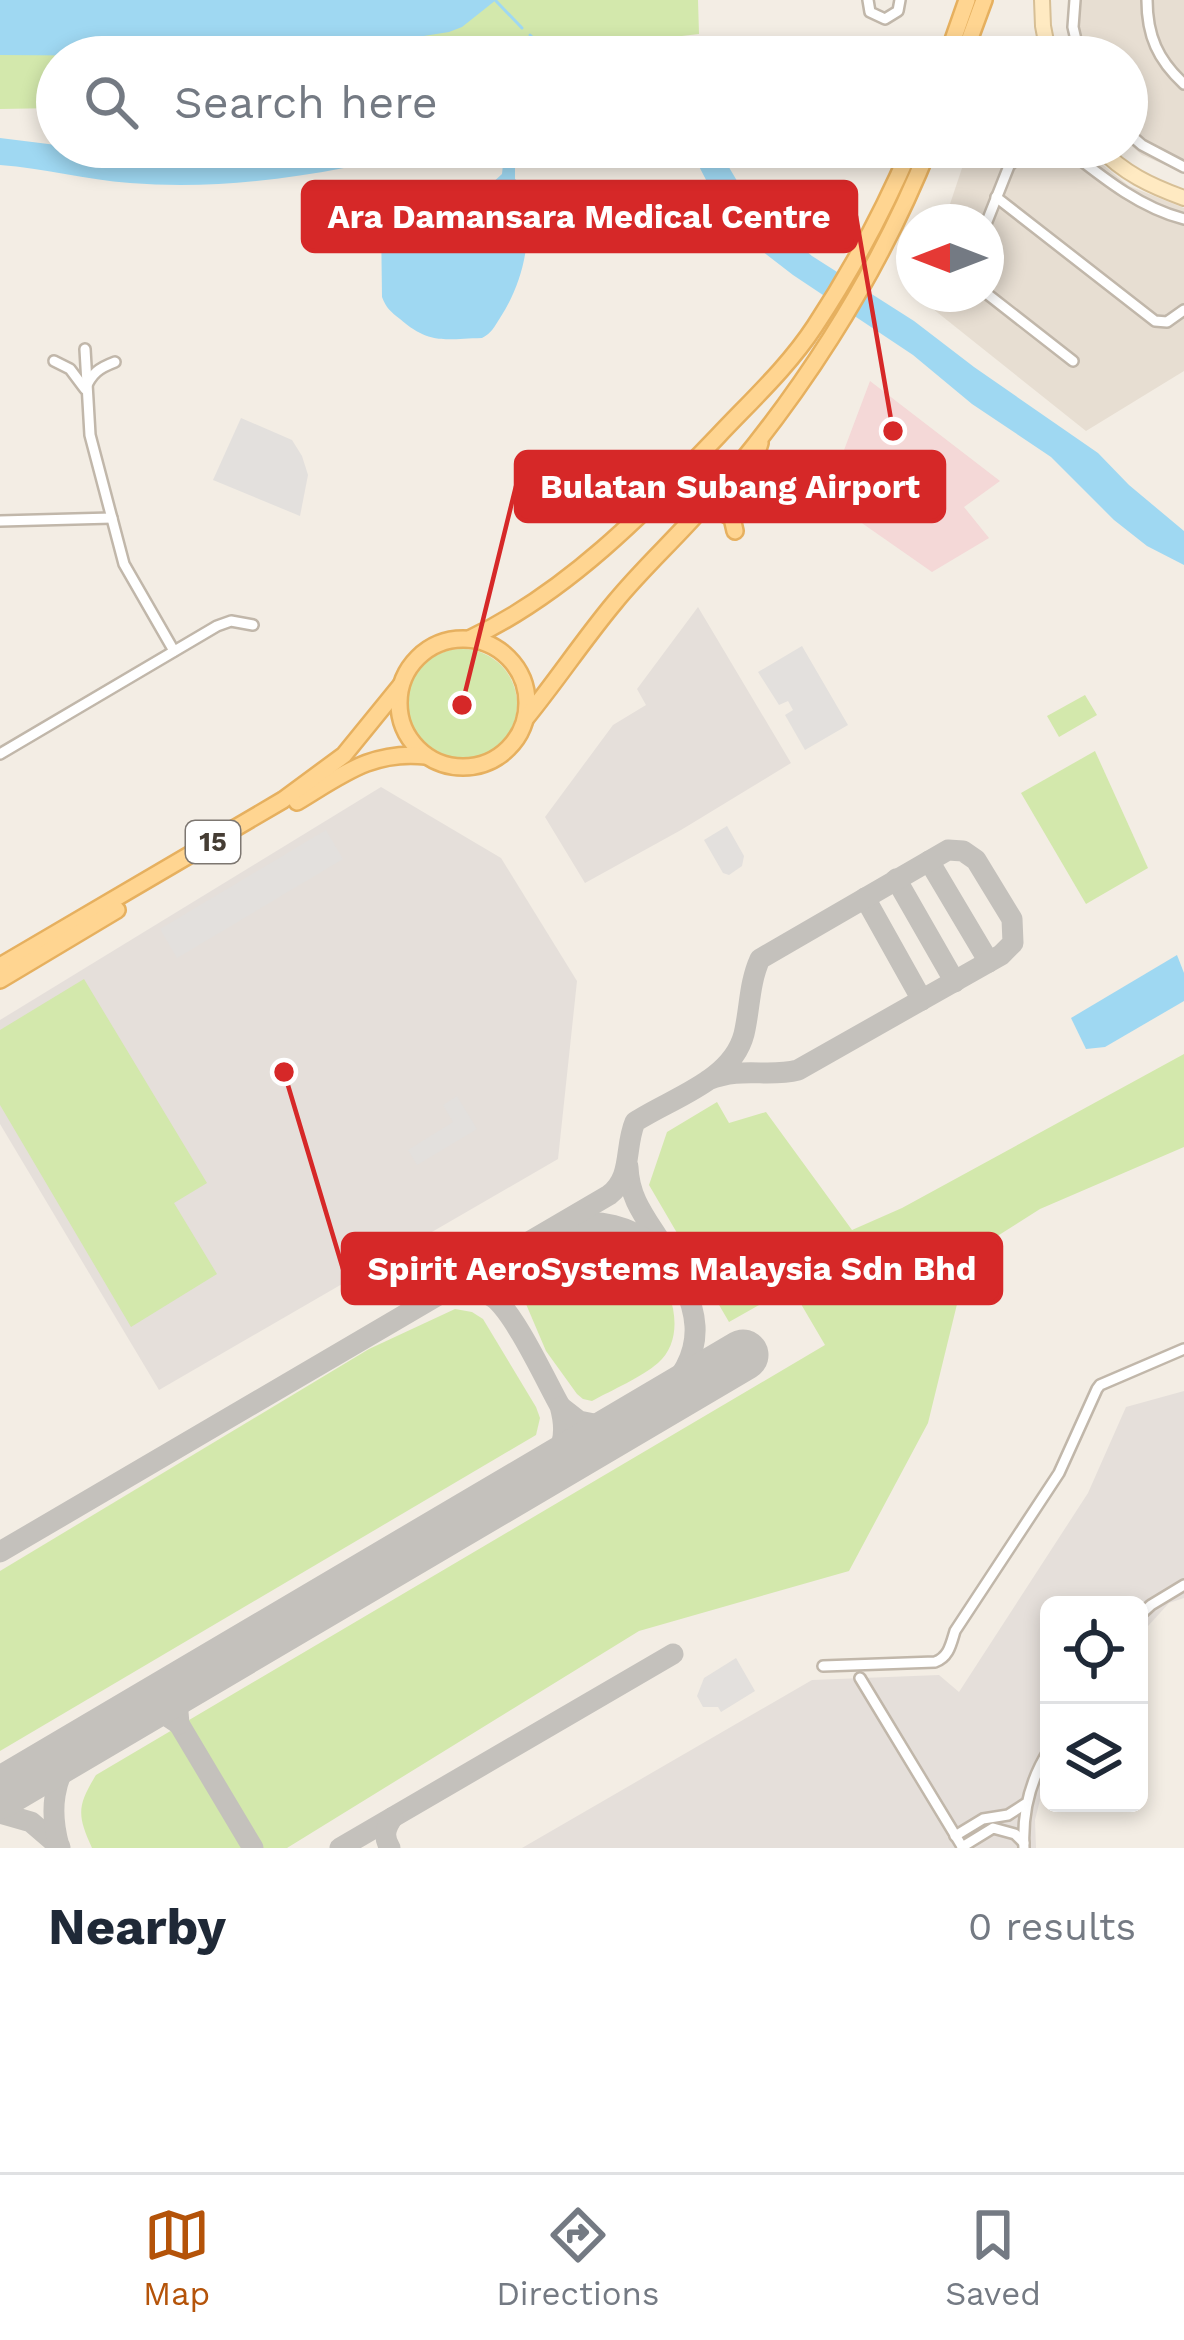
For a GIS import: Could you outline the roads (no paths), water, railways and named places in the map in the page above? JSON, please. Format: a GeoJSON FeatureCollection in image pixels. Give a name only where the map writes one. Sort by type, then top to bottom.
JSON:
{"type":"FeatureCollection","features":[{"type":"Feature","properties":{"kind":"main road"},"geometry":{"type":"LineString","coordinates":[[954,36],[967,0]]}},
{"type":"Feature","properties":{"kind":"main road"},"geometry":{"type":"LineString","coordinates":[[971,36],[984,0]]}},
{"type":"Feature","properties":{"kind":"main road","name":"15"},"geometry":{"type":"LineString","coordinates":[[0,966],[284,800],[344,755],[431,647],[469,639],[518,614],[594,556],[684,472],[788,363],[861,248],[901,168]]}},
{"type":"Feature","properties":{"kind":"main road","name":"15"},"geometry":{"type":"LineString","coordinates":[[0,980],[375,759],[426,756],[460,768],[494,760],[509,749],[526,718],[612,605],[706,508],[763,435],[879,257],[921,168]]}},
{"type":"Feature","properties":{"kind":"main road"},"geometry":{"type":"LineString","coordinates":[[706,508],[743,506],[763,435]]}},
{"type":"Feature","properties":{"kind":"main road"},"geometry":{"type":"LineString","coordinates":[[706,508],[732,498],[750,474]]}},
{"type":"Feature","properties":{"kind":"main road"},"geometry":{"type":"LineString","coordinates":[[706,508],[732,518],[735,531]]}},
{"type":"Feature","properties":{"kind":"main road"},"geometry":{"type":"LineString","coordinates":[[469,639],[487,643],[515,665],[524,682],[526,718]]}},
{"type":"Feature","properties":{"kind":"main road"},"geometry":{"type":"LineString","coordinates":[[401,686],[403,725],[426,756]]}},
{"type":"Feature","properties":{"kind":"street"},"geometry":{"type":"LineString","coordinates":[[868,0],[870,12],[884,19],[898,11],[900,0]]}},
{"type":"Feature","properties":{"kind":"street"},"geometry":{"type":"LineString","coordinates":[[1042,0],[1045,36]]}},
{"type":"Feature","properties":{"kind":"street"},"geometry":{"type":"LineString","coordinates":[[1075,0],[1075,36]]}},
{"type":"Feature","properties":{"kind":"street"},"geometry":{"type":"LineString","coordinates":[[1147,0],[1153,44],[1167,68],[1184,84]]}},
{"type":"Feature","properties":{"kind":"street"},"geometry":{"type":"LineString","coordinates":[[1148,148],[1184,166]]}},
{"type":"Feature","properties":{"kind":"street"},"geometry":{"type":"LineString","coordinates":[[993,204],[1008,168]]}},
{"type":"Feature","properties":{"kind":"street"},"geometry":{"type":"LineString","coordinates":[[1091,168],[1159,212],[1184,219]]}},
{"type":"Feature","properties":{"kind":"street"},"geometry":{"type":"LineString","coordinates":[[1122,168],[1184,198]]}},
{"type":"Feature","properties":{"kind":"street"},"geometry":{"type":"LineString","coordinates":[[996,197],[1155,321],[1167,322],[1184,310]]}},
{"type":"Feature","properties":{"kind":"street"},"geometry":{"type":"LineString","coordinates":[[1004,307],[1073,361]]}},
{"type":"Feature","properties":{"kind":"street"},"geometry":{"type":"LineString","coordinates":[[85,349],[89,435],[128,573],[174,652]]}},
{"type":"Feature","properties":{"kind":"street"},"geometry":{"type":"LineString","coordinates":[[54,362],[70,369],[85,389]]}},
{"type":"Feature","properties":{"kind":"street"},"geometry":{"type":"LineString","coordinates":[[85,389],[99,368],[115,362]]}},
{"type":"Feature","properties":{"kind":"street"},"geometry":{"type":"LineString","coordinates":[[0,521],[112,518]]}},
{"type":"Feature","properties":{"kind":"street"},"geometry":{"type":"LineString","coordinates":[[0,754],[224,623],[253,625]]}},
{"type":"Feature","properties":{"kind":"street"},"geometry":{"type":"LineString","coordinates":[[823,1666],[943,1659],[955,1630],[1059,1472],[1096,1389],[1184,1349]]}},
{"type":"Feature","properties":{"kind":"street"},"geometry":{"type":"LineString","coordinates":[[1148,1608],[1184,1585]]}},
{"type":"Feature","properties":{"kind":"street"},"geometry":{"type":"LineString","coordinates":[[860,1678],[962,1848],[993,1828],[1015,1834],[1024,1845]]}},
{"type":"Feature","properties":{"kind":"street"},"geometry":{"type":"LineString","coordinates":[[1024,1845],[1027,1802],[1040,1764]]}},
{"type":"Feature","properties":{"kind":"street"},"geometry":{"type":"LineString","coordinates":[[955,1836],[983,1819],[1018,1811],[1027,1802]]}},
{"type":"Feature","properties":{"kind":"water"},"geometry":{"type":"Polygon","coordinates":[[[0,0],[496,0],[462,27],[424,36],[36,36],[36,55],[0,55],[0,0]]]}},
{"type":"Feature","properties":{"kind":"water"},"geometry":{"type":"Polygon","coordinates":[[[0,138],[36,142],[36,168],[342,168],[246,182],[169,185],[0,165],[0,138]]]}},
{"type":"Feature","properties":{"kind":"water"},"geometry":{"type":"Polygon","coordinates":[[[503,168],[515,168],[515,179],[527,189],[528,206],[525,256],[509,303],[482,338],[438,339],[420,333],[391,312],[382,297],[384,211],[440,187],[490,185],[503,168]]]}},
{"type":"Feature","properties":{"kind":"water"},"geometry":{"type":"Polygon","coordinates":[[[700,168],[729,168],[763,214],[812,256],[914,321],[1098,453],[1184,531],[1184,565],[1147,546],[1051,457],[972,404],[913,355],[793,275],[735,225],[700,168]]]}},
{"type":"Feature","properties":{"kind":"water"},"geometry":{"type":"Polygon","coordinates":[[[1177,955],[1184,973],[1184,1001],[1105,1047],[1086,1049],[1071,1018],[1177,955]]]}},
{"type":"Feature","properties":{"kind":"waterway"},"geometry":{"type":"LineString","coordinates":[[496,1],[522,28]]}},
{"type":"Feature","properties":{"kind":"place","name":"Ara Damansara Medical Centre"},"geometry":{"type":"Point","coordinates":[893,431]}},
{"type":"Feature","properties":{"kind":"place","name":"Bulatan Subang Airport"},"geometry":{"type":"Point","coordinates":[462,705]}},
{"type":"Feature","properties":{"kind":"place","name":"Spirit AeroSystems Malaysia Sdn Bhd"},"geometry":{"type":"Point","coordinates":[284,1072]}}]}
